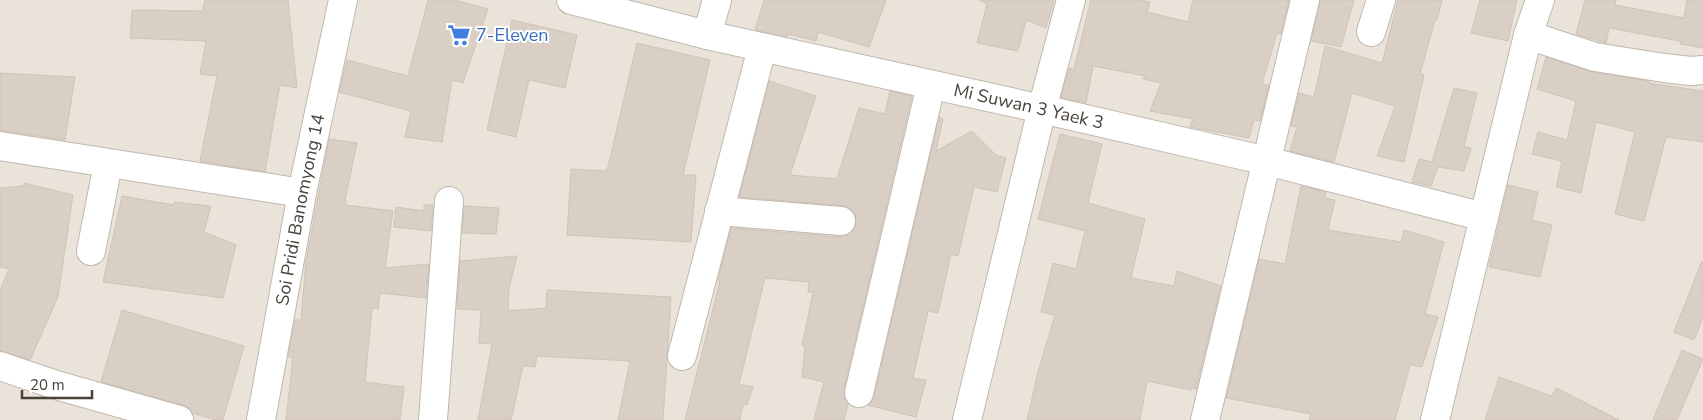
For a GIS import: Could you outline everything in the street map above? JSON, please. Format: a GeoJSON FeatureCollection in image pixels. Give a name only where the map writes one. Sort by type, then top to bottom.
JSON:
{"type":"FeatureCollection","features":[{"type":"Feature","properties":{"kind":"street","name":"Soi Pridi Banomyong 14"},"geometry":{"type":"LineString","coordinates":[[261,420],[302,193],[343,0]]}},
{"type":"Feature","properties":{"kind":"street","name":"Mi Suwan 3 Yaek 3"},"geometry":{"type":"LineString","coordinates":[[572,0],[762,48],[1042,109],[1267,161],[1484,217]]}},
{"type":"Feature","properties":{"kind":"street"},"geometry":{"type":"LineString","coordinates":[[707,35],[717,0]]}},
{"type":"Feature","properties":{"kind":"street"},"geometry":{"type":"LineString","coordinates":[[967,420],[1042,109],[1071,0]]}},
{"type":"Feature","properties":{"kind":"street"},"geometry":{"type":"LineString","coordinates":[[1205,420],[1305,0]]}},
{"type":"Feature","properties":{"kind":"street"},"geometry":{"type":"LineString","coordinates":[[1371,32],[1381,0]]}},
{"type":"Feature","properties":{"kind":"street"},"geometry":{"type":"LineString","coordinates":[[1435,420],[1528,36],[1540,0]]}},
{"type":"Feature","properties":{"kind":"street"},"geometry":{"type":"LineString","coordinates":[[1528,36],[1595,57],[1664,68],[1691,71],[1703,70]]}},
{"type":"Feature","properties":{"kind":"street"},"geometry":{"type":"LineString","coordinates":[[682,356],[762,48]]}},
{"type":"Feature","properties":{"kind":"street"},"geometry":{"type":"LineString","coordinates":[[859,393],[931,85]]}},
{"type":"Feature","properties":{"kind":"street"},"geometry":{"type":"LineString","coordinates":[[0,146],[302,193]]}},
{"type":"Feature","properties":{"kind":"street"},"geometry":{"type":"LineString","coordinates":[[91,251],[108,164]]}},
{"type":"Feature","properties":{"kind":"street"},"geometry":{"type":"LineString","coordinates":[[433,420],[450,201]]}},
{"type":"Feature","properties":{"kind":"street"},"geometry":{"type":"LineString","coordinates":[[719,211],[841,221]]}},
{"type":"Feature","properties":{"kind":"street"},"geometry":{"type":"LineString","coordinates":[[0,366],[56,385],[179,420]]}},
{"type":"Feature","properties":{"kind":"shaded area"},"geometry":{"type":"Polygon","coordinates":[[[0,0],[1703,0],[1703,420],[0,420],[0,0]]]}},
{"type":"Feature","properties":{"kind":"building"},"geometry":{"type":"Polygon","coordinates":[[[205,0],[288,0],[297,88],[280,85],[265,172],[200,161],[217,76],[200,74],[206,41],[130,38],[132,10],[202,11],[205,0]]]}},
{"type":"Feature","properties":{"kind":"building"},"geometry":{"type":"Polygon","coordinates":[[[428,0],[455,0],[488,9],[463,83],[452,80],[442,142],[405,137],[411,111],[339,92],[347,60],[408,76],[428,0]]]}},
{"type":"Feature","properties":{"kind":"building"},"geometry":{"type":"Polygon","coordinates":[[[764,0],[886,0],[869,47],[818,32],[816,41],[788,34],[787,37],[755,30],[764,0]]]}},
{"type":"Feature","properties":{"kind":"building"},"geometry":{"type":"Polygon","coordinates":[[[979,0],[1054,0],[1046,28],[1026,20],[1018,51],[977,43],[987,4],[979,0]]]}},
{"type":"Feature","properties":{"kind":"building"},"geometry":{"type":"Polygon","coordinates":[[[1091,0],[1139,0],[1150,2],[1147,12],[1188,22],[1193,0],[1289,0],[1281,34],[1277,33],[1262,84],[1269,85],[1260,121],[1254,120],[1249,138],[1190,127],[1193,119],[1150,111],[1161,83],[1143,79],[1145,76],[1093,66],[1086,103],[1061,97],[1069,68],[1074,69],[1091,0]]]}},
{"type":"Feature","properties":{"kind":"building"},"geometry":{"type":"Polygon","coordinates":[[[1320,0],[1354,0],[1341,47],[1311,41],[1320,0]]]}},
{"type":"Feature","properties":{"kind":"building"},"geometry":{"type":"Polygon","coordinates":[[[1398,0],[1442,0],[1420,74],[1424,75],[1404,162],[1377,156],[1395,106],[1352,93],[1334,162],[1290,151],[1297,127],[1291,126],[1299,93],[1314,97],[1325,46],[1382,63],[1398,0]]]}},
{"type":"Feature","properties":{"kind":"building"},"geometry":{"type":"Polygon","coordinates":[[[1480,0],[1517,0],[1508,41],[1471,33],[1480,0]]]}},
{"type":"Feature","properties":{"kind":"building"},"geometry":{"type":"Polygon","coordinates":[[[1585,0],[1616,0],[1615,5],[1684,18],[1687,0],[1703,0],[1703,48],[1680,44],[1680,41],[1609,28],[1606,43],[1576,34],[1585,0]]]}},
{"type":"Feature","properties":{"kind":"building"},"geometry":{"type":"Polygon","coordinates":[[[512,20],[577,35],[565,88],[529,80],[516,137],[487,130],[512,20]]]}},
{"type":"Feature","properties":{"kind":"building"},"geometry":{"type":"Polygon","coordinates":[[[637,43],[710,60],[683,175],[696,175],[691,242],[567,235],[571,169],[607,171],[637,43]]]}},
{"type":"Feature","properties":{"kind":"building"},"geometry":{"type":"Polygon","coordinates":[[[1546,57],[1592,72],[1703,91],[1703,142],[1666,137],[1644,221],[1615,214],[1635,132],[1596,122],[1581,193],[1556,187],[1562,161],[1532,154],[1538,132],[1567,140],[1576,101],[1537,89],[1546,57]]]}},
{"type":"Feature","properties":{"kind":"building"},"geometry":{"type":"Polygon","coordinates":[[[0,73],[75,77],[65,140],[0,130],[0,73]]]}},
{"type":"Feature","properties":{"kind":"building"},"geometry":{"type":"Polygon","coordinates":[[[769,81],[816,96],[790,175],[837,179],[859,108],[885,114],[890,91],[912,96],[844,389],[844,397],[848,404],[844,420],[814,420],[824,382],[802,377],[805,346],[802,346],[813,292],[808,292],[809,282],[765,278],[739,384],[753,387],[747,405],[743,404],[740,420],[685,420],[719,285],[719,276],[731,228],[840,237],[848,235],[854,229],[856,223],[855,214],[849,208],[843,206],[739,197],[769,81]]]}},
{"type":"Feature","properties":{"kind":"building"},"geometry":{"type":"Polygon","coordinates":[[[1454,88],[1477,93],[1464,147],[1471,148],[1464,171],[1438,167],[1431,186],[1412,182],[1419,159],[1432,162],[1454,88]]]}},
{"type":"Feature","properties":{"kind":"building"},"geometry":{"type":"Polygon","coordinates":[[[939,117],[943,119],[936,151],[972,131],[996,155],[1006,158],[997,192],[974,187],[958,256],[951,254],[938,313],[928,311],[913,378],[926,380],[916,417],[868,405],[874,397],[939,117]]]}},
{"type":"Feature","properties":{"kind":"building"},"geometry":{"type":"Polygon","coordinates":[[[1060,134],[1102,144],[1088,203],[1145,219],[1131,278],[1174,286],[1177,271],[1221,286],[1196,389],[1192,388],[1191,390],[1147,381],[1140,420],[1027,420],[1038,372],[1055,315],[1041,312],[1053,263],[1076,269],[1085,231],[1038,219],[1060,134]]]}},
{"type":"Feature","properties":{"kind":"building"},"geometry":{"type":"Polygon","coordinates":[[[329,139],[357,143],[345,200],[346,205],[393,211],[385,268],[429,264],[426,298],[380,293],[378,309],[372,308],[365,382],[404,387],[400,420],[286,420],[293,357],[288,357],[295,320],[301,320],[306,261],[329,139]]]}},
{"type":"Feature","properties":{"kind":"building"},"geometry":{"type":"Polygon","coordinates":[[[24,183],[73,195],[58,297],[30,360],[0,351],[0,290],[9,269],[0,267],[0,188],[24,186],[24,183]]]}},
{"type":"Feature","properties":{"kind":"building"},"geometry":{"type":"Polygon","coordinates":[[[1508,185],[1538,192],[1532,220],[1552,225],[1540,277],[1489,267],[1508,185]]]}},
{"type":"Feature","properties":{"kind":"building"},"geometry":{"type":"Polygon","coordinates":[[[1301,186],[1326,192],[1324,198],[1335,200],[1328,230],[1401,242],[1404,230],[1444,242],[1425,314],[1438,317],[1422,367],[1410,365],[1395,420],[1309,420],[1311,414],[1226,398],[1259,259],[1285,264],[1301,186]]]}},
{"type":"Feature","properties":{"kind":"building"},"geometry":{"type":"Polygon","coordinates":[[[122,196],[174,205],[174,202],[211,206],[204,232],[236,245],[223,298],[103,282],[122,196]]]}},
{"type":"Feature","properties":{"kind":"building"},"geometry":{"type":"Polygon","coordinates":[[[424,205],[433,205],[431,231],[394,227],[396,207],[424,211],[424,205]]]}},
{"type":"Feature","properties":{"kind":"building"},"geometry":{"type":"Polygon","coordinates":[[[464,206],[499,208],[496,234],[462,233],[464,206]]]}},
{"type":"Feature","properties":{"kind":"building"},"geometry":{"type":"Polygon","coordinates":[[[517,256],[509,288],[508,311],[546,308],[547,290],[671,297],[663,420],[618,420],[630,361],[537,356],[535,367],[523,366],[511,420],[478,420],[492,344],[479,343],[481,310],[457,309],[460,261],[517,256]]]}},
{"type":"Feature","properties":{"kind":"building"},"geometry":{"type":"Polygon","coordinates":[[[1702,261],[1703,318],[1694,340],[1674,332],[1702,261]]]}},
{"type":"Feature","properties":{"kind":"building"},"geometry":{"type":"Polygon","coordinates":[[[122,310],[244,346],[223,420],[216,420],[192,413],[190,409],[183,405],[101,382],[122,310]]]}},
{"type":"Feature","properties":{"kind":"building"},"geometry":{"type":"Polygon","coordinates":[[[1682,350],[1703,359],[1677,420],[1653,420],[1682,350]]]}},
{"type":"Feature","properties":{"kind":"building"},"geometry":{"type":"Polygon","coordinates":[[[1499,377],[1552,396],[1556,388],[1619,420],[1485,420],[1499,377]]]}},
{"type":"Feature","properties":{"kind":"place","name":"7-Eleven"},"geometry":{"type":"Point","coordinates":[459,35]}}]}
